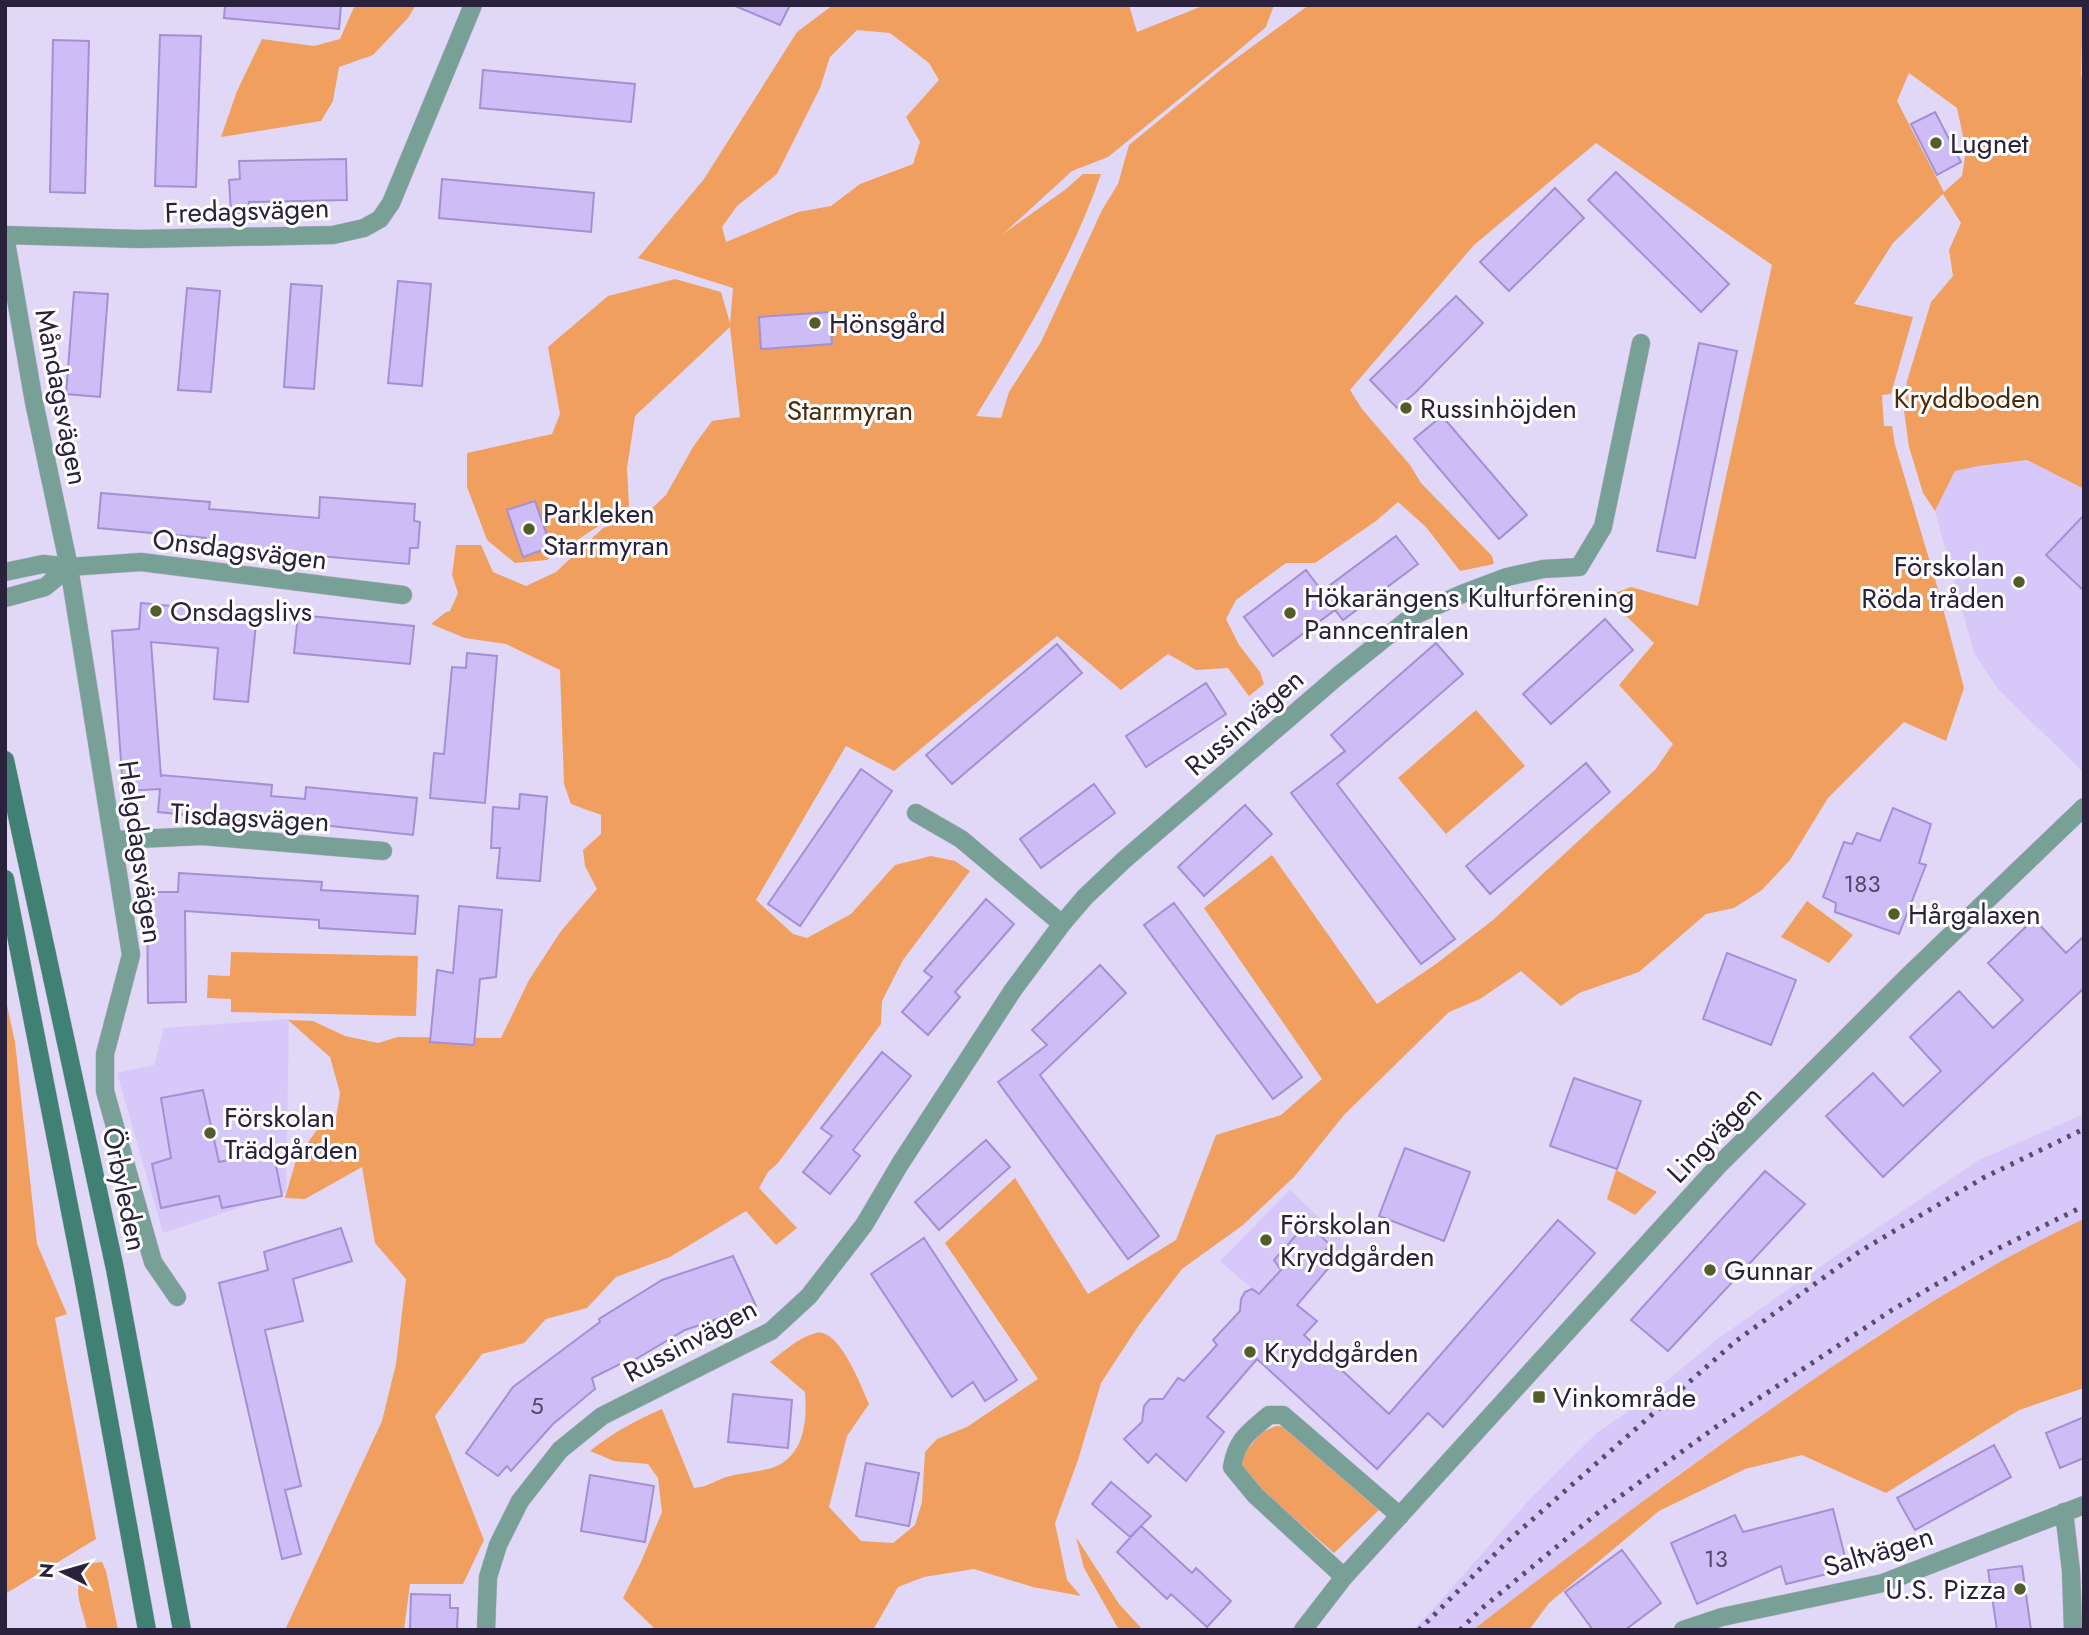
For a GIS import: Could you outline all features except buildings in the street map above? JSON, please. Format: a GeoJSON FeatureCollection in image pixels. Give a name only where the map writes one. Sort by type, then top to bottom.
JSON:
{"type":"FeatureCollection","features":[{"type":"Feature","properties":{"kind":"main road","name":"Örbyleden"},"geometry":{"type":"LineString","coordinates":[[5,760],[115,1269],[183,1630]]}},
{"type":"Feature","properties":{"kind":"main road","name":"Örbyleden"},"geometry":{"type":"LineString","coordinates":[[5,879],[83,1277],[147,1630]]}},
{"type":"Feature","properties":{"kind":"street","name":"Fredagsvägen"},"geometry":{"type":"LineString","coordinates":[[5,236],[139,239],[320,236],[338,235],[364,228],[380,219],[391,203],[473,5]]}},
{"type":"Feature","properties":{"kind":"street","name":"Måndagsvägen"},"geometry":{"type":"LineString","coordinates":[[5,236],[34,402],[69,567]]}},
{"type":"Feature","properties":{"kind":"street","name":"Russinvägen"},"geometry":{"type":"LineString","coordinates":[[486,1630],[488,1577],[498,1545],[520,1501],[560,1450],[602,1416],[771,1331],[809,1296],[864,1225],[900,1164],[1013,990],[1085,897],[1124,860],[1339,675],[1411,617],[1507,577],[1542,569],[1579,567],[1603,527],[1642,343]]}},
{"type":"Feature","properties":{"kind":"street","name":"Onsdagsvägen"},"geometry":{"type":"LineString","coordinates":[[5,572],[43,564],[69,567],[141,562],[403,595]]}},
{"type":"Feature","properties":{"kind":"street"},"geometry":{"type":"LineString","coordinates":[[5,598],[45,587],[69,567]]}},
{"type":"Feature","properties":{"kind":"street","name":"Helgdagsvägen"},"geometry":{"type":"LineString","coordinates":[[69,567],[131,955],[105,1054],[105,1091],[153,1262],[177,1297]]}},
{"type":"Feature","properties":{"kind":"street","name":"Lingvägen"},"geometry":{"type":"LineString","coordinates":[[1303,1630],[1344,1577],[1717,1166],[1909,975],[2084,807]]}},
{"type":"Feature","properties":{"kind":"street"},"geometry":{"type":"LineString","coordinates":[[916,813],[961,839],[1062,924]]}},
{"type":"Feature","properties":{"kind":"street","name":"Tisdagsvägen"},"geometry":{"type":"LineString","coordinates":[[114,840],[202,836],[383,851]]}},
{"type":"Feature","properties":{"kind":"street"},"geometry":{"type":"LineString","coordinates":[[1344,1577],[1255,1495],[1232,1467],[1236,1447],[1251,1429],[1269,1415],[1283,1415],[1400,1516]]}},
{"type":"Feature","properties":{"kind":"street","name":"Saltvägen"},"geometry":{"type":"LineString","coordinates":[[1683,1630],[1722,1617],[1884,1583],[2084,1505]]}},
{"type":"Feature","properties":{"kind":"street"},"geometry":{"type":"LineString","coordinates":[[2064,1512],[2071,1571],[2073,1630]]}},
{"type":"Feature","properties":{"kind":"shaded area","name":"Förskolan Röda tråden"},"geometry":{"type":"Polygon","coordinates":[[[2027,460],[2084,489],[2084,773],[1998,689],[1974,653],[1935,511],[1955,471],[2027,460]]]}},
{"type":"Feature","properties":{"kind":"shaded area","name":"Förskolan Trädgården"},"geometry":{"type":"Polygon","coordinates":[[[289,1019],[286,1192],[163,1233],[117,1073],[154,1065],[164,1028],[289,1019]]]}},
{"type":"Feature","properties":{"kind":"shaded area"},"geometry":{"type":"Polygon","coordinates":[[[2084,1114],[2084,1219],[1968,1279],[1874,1338],[1687,1468],[1473,1630],[1412,1630],[1532,1497],[1598,1432],[1639,1404],[1715,1341],[1841,1252],[1979,1160],[2084,1114]]]}},
{"type":"Feature","properties":{"kind":"shaded area","name":"Förskolan Kryddgården"},"geometry":{"type":"Polygon","coordinates":[[[1290,1190],[1348,1245],[1331,1263],[1322,1255],[1330,1244],[1313,1228],[1306,1235],[1299,1232],[1274,1260],[1281,1270],[1258,1294],[1220,1261],[1290,1190]]]}},
{"type":"Feature","properties":{"kind":"green space"},"geometry":{"type":"Polygon","coordinates":[[[355,5],[416,5],[408,18],[373,55],[339,67],[333,101],[321,121],[221,137],[237,91],[262,39],[314,46],[340,39],[355,5]]]}},
{"type":"Feature","properties":{"kind":"green space"},"geometry":{"type":"Polygon","coordinates":[[[833,5],[1129,5],[1137,32],[1205,5],[1274,5],[1266,27],[1226,61],[1108,157],[1072,171],[1003,234],[1083,174],[1101,174],[1061,268],[1029,328],[976,416],[1001,418],[1009,392],[1041,342],[1102,210],[1118,184],[1129,145],[1223,68],[1309,5],[2083,5],[2081,79],[2084,61],[2084,489],[2027,460],[1955,471],[1935,511],[1923,493],[1909,447],[1904,411],[1907,381],[1931,302],[1953,276],[1949,250],[1961,223],[1943,194],[1893,243],[1854,304],[1913,317],[1891,394],[1882,395],[1884,426],[1892,426],[1895,445],[1964,688],[1946,741],[1904,722],[1828,798],[1790,860],[1762,890],[1734,908],[1706,914],[1639,972],[1579,993],[1561,1006],[1521,971],[1480,999],[1449,1012],[1344,1115],[1294,1177],[1243,1225],[1182,1269],[1139,1325],[1101,1383],[1078,1460],[1055,1523],[1067,1580],[1081,1596],[1033,1587],[974,1569],[924,1577],[898,1587],[873,1630],[656,1630],[623,1598],[662,1512],[658,1478],[648,1464],[614,1461],[590,1451],[624,1427],[662,1409],[694,1488],[730,1476],[779,1465],[788,1459],[799,1443],[805,1423],[805,1392],[770,1362],[803,1338],[816,1333],[825,1334],[833,1339],[848,1360],[869,1404],[847,1436],[829,1507],[861,1541],[893,1543],[915,1525],[922,1502],[925,1452],[937,1439],[967,1427],[1038,1379],[945,1243],[1015,1178],[1088,1294],[1176,1240],[1216,1135],[1281,1115],[1322,1079],[1204,908],[1272,855],[1377,1004],[1436,964],[1493,920],[1655,770],[1673,744],[1619,685],[1654,643],[1623,613],[1610,595],[1631,587],[1698,606],[1772,265],[1596,143],[1474,245],[1350,390],[1362,409],[1410,465],[1421,483],[1492,556],[1494,564],[1460,571],[1426,527],[1398,502],[1376,521],[1315,563],[1286,563],[1236,600],[1226,619],[1239,645],[1260,672],[1264,684],[1249,696],[1228,668],[1196,670],[1168,654],[1121,690],[1057,636],[894,771],[846,746],[756,900],[793,934],[807,938],[851,914],[895,865],[931,856],[955,861],[970,871],[903,960],[882,1001],[881,1024],[778,1163],[768,1172],[759,1188],[797,1228],[776,1245],[746,1211],[670,1257],[616,1277],[587,1308],[546,1319],[524,1343],[482,1354],[435,1416],[484,1540],[463,1584],[410,1584],[404,1630],[285,1630],[382,1421],[396,1364],[406,1279],[375,1243],[362,1167],[305,1199],[285,1198],[296,1160],[316,1131],[336,1118],[340,1093],[330,1057],[288,1020],[313,1021],[345,1036],[378,1043],[398,1037],[501,1038],[529,980],[561,931],[597,889],[585,866],[583,850],[601,834],[601,815],[571,804],[564,784],[560,670],[506,644],[465,638],[431,624],[450,611],[458,593],[452,575],[456,545],[481,545],[493,572],[526,586],[556,572],[603,528],[645,515],[666,495],[693,447],[712,421],[740,417],[730,327],[635,416],[627,468],[629,506],[547,560],[515,563],[487,540],[467,487],[467,453],[552,434],[560,414],[548,347],[608,296],[675,279],[721,292],[730,323],[733,288],[638,258],[704,179],[797,32],[833,5]],[[857,30],[830,57],[820,88],[777,174],[737,206],[722,227],[726,242],[798,212],[831,206],[860,184],[913,164],[920,142],[906,117],[939,80],[929,63],[890,33],[857,30]],[[1909,73],[1897,101],[1944,192],[1962,176],[1966,150],[1957,108],[1909,73]]]}},
{"type":"Feature","properties":{"kind":"green space"},"geometry":{"type":"Polygon","coordinates":[[[1476,710],[1525,766],[1446,834],[1398,778],[1476,710]]]}},
{"type":"Feature","properties":{"kind":"green space"},"geometry":{"type":"Polygon","coordinates":[[[1807,901],[1853,935],[1829,963],[1781,937],[1807,901]]]}},
{"type":"Feature","properties":{"kind":"green space"},"geometry":{"type":"Polygon","coordinates":[[[231,952],[418,956],[416,1016],[231,1012],[231,999],[207,998],[208,975],[230,976],[231,952]]]}},
{"type":"Feature","properties":{"kind":"green space"},"geometry":{"type":"Polygon","coordinates":[[[5,996],[15,1042],[37,1244],[67,1314],[55,1318],[96,1539],[5,1594],[5,996]]]}},
{"type":"Feature","properties":{"kind":"green space"},"geometry":{"type":"Polygon","coordinates":[[[1616,1170],[1657,1192],[1635,1215],[1607,1199],[1616,1170]]]}},
{"type":"Feature","properties":{"kind":"green space"},"geometry":{"type":"Polygon","coordinates":[[[2084,1219],[2084,1388],[2019,1410],[1886,1493],[1802,1455],[1745,1469],[1659,1511],[1549,1603],[1529,1630],[1473,1630],[1658,1490],[1846,1357],[1923,1307],[2002,1261],[2084,1219]]]}},
{"type":"Feature","properties":{"kind":"green space"},"geometry":{"type":"Polygon","coordinates":[[[1276,1426],[1290,1427],[1310,1449],[1379,1510],[1334,1553],[1242,1473],[1241,1457],[1262,1432],[1276,1426]]]}},
{"type":"Feature","properties":{"kind":"green space"},"geometry":{"type":"Polygon","coordinates":[[[1076,1537],[1119,1604],[1143,1630],[1119,1630],[1084,1568],[1076,1537]]]}},
{"type":"Feature","properties":{"kind":"green space"},"geometry":{"type":"Polygon","coordinates":[[[102,1562],[118,1630],[87,1630],[78,1594],[80,1579],[85,1571],[92,1563],[102,1562]]]}},
{"type":"Feature","properties":{"kind":"railway"},"geometry":{"type":"LineString","coordinates":[[1419,1630],[1509,1540],[1736,1341],[1859,1252],[1983,1178],[2084,1129]]}},
{"type":"Feature","properties":{"kind":"railway"},"geometry":{"type":"LineString","coordinates":[[1460,1630],[1481,1609],[1600,1511],[1720,1424],[1892,1310],[1995,1250],[2084,1206]]}},
{"type":"Feature","properties":{"kind":"place","name":"Lugnet"},"geometry":{"type":"Point","coordinates":[1936,143]}},
{"type":"Feature","properties":{"kind":"place","name":"Hönsgård"},"geometry":{"type":"Point","coordinates":[815,323]}},
{"type":"Feature","properties":{"kind":"place","name":"Russinhöjden"},"geometry":{"type":"Point","coordinates":[1406,408]}},
{"type":"Feature","properties":{"kind":"place","name":"Parkleken Starrmyran"},"geometry":{"type":"Point","coordinates":[529,529]}},
{"type":"Feature","properties":{"kind":"place","name":"Förskolan Röda tråden"},"geometry":{"type":"Point","coordinates":[2019,582]}},
{"type":"Feature","properties":{"kind":"place","name":"Onsdagslivs"},"geometry":{"type":"Point","coordinates":[156,611]}},
{"type":"Feature","properties":{"kind":"place","name":"Hökarängens Kulturförening Panncentralen"},"geometry":{"type":"Point","coordinates":[1290,613]}},
{"type":"Feature","properties":{"kind":"place","name":"Hårgalaxen"},"geometry":{"type":"Point","coordinates":[1894,914]}},
{"type":"Feature","properties":{"kind":"place","name":"Förskolan Trädgården"},"geometry":{"type":"Point","coordinates":[210,1133]}},
{"type":"Feature","properties":{"kind":"place","name":"Förskolan Kryddgården"},"geometry":{"type":"Point","coordinates":[1266,1240]}},
{"type":"Feature","properties":{"kind":"place","name":"Gunnar"},"geometry":{"type":"Point","coordinates":[1710,1270]}},
{"type":"Feature","properties":{"kind":"place","name":"Kryddgården"},"geometry":{"type":"Point","coordinates":[1250,1352]}},
{"type":"Feature","properties":{"kind":"place","name":"Vinkområde"},"geometry":{"type":"Point","coordinates":[1539,1397]}},
{"type":"Feature","properties":{"kind":"place","name":"U.S. Pizza"},"geometry":{"type":"Point","coordinates":[2020,1589]}},
{"type":"Feature","properties":{"kind":"park label","name":"Kryddboden"},"geometry":{"type":"Point","coordinates":[1967,398]}},
{"type":"Feature","properties":{"kind":"park label","name":"Starrmyran"},"geometry":{"type":"Point","coordinates":[850,410]}}]}
